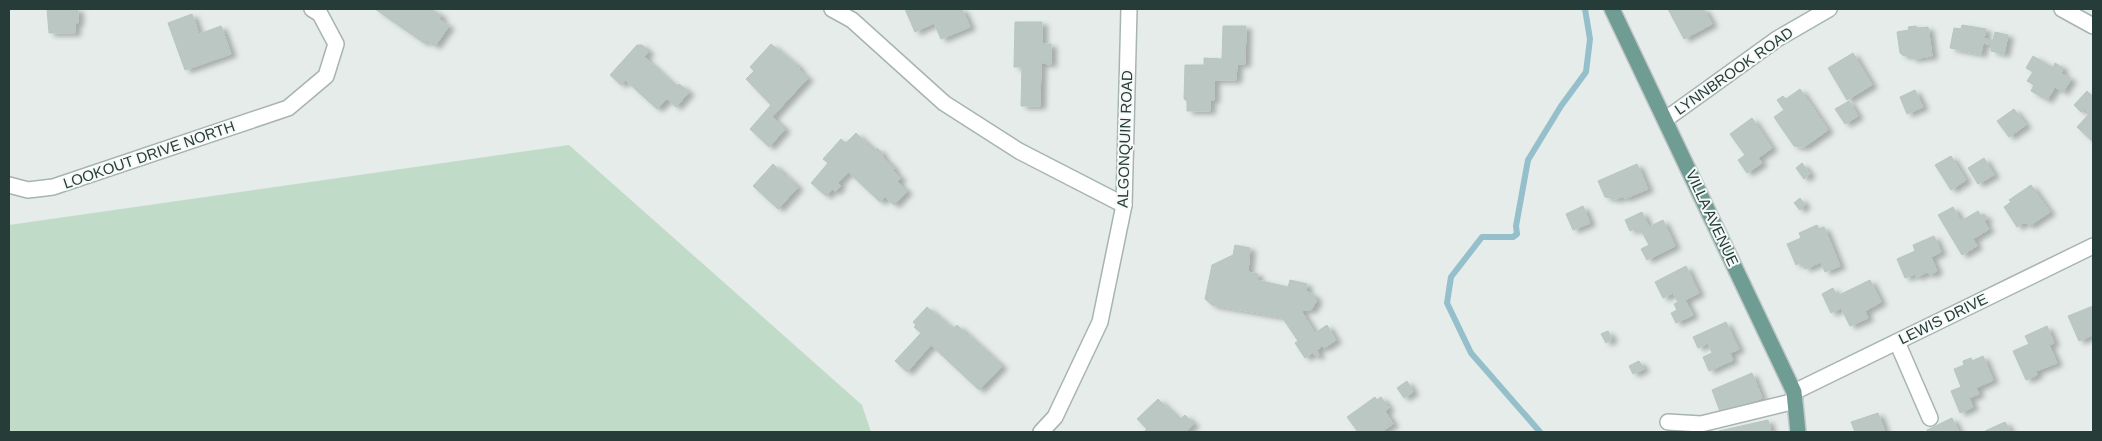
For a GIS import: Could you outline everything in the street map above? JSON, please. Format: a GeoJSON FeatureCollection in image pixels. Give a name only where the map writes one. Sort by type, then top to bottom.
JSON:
{"type":"FeatureCollection","features":[{"type":"Feature","properties":{"kind":"main road","name":"VILLA AVENUE"},"geometry":{"type":"LineString","coordinates":[[1612,9],[1666,118],[1794,397],[1798,432]]}},
{"type":"Feature","properties":{"kind":"street","name":"LOOKOUT DRIVE NORTH"},"geometry":{"type":"LineString","coordinates":[[9,185],[28,190],[53,187],[288,108],[326,76],[336,44],[320,14],[312,9]]}},
{"type":"Feature","properties":{"kind":"street"},"geometry":{"type":"LineString","coordinates":[[832,9],[852,14],[944,103],[1019,151],[1124,205]]}},
{"type":"Feature","properties":{"kind":"street","name":"ALGONQUIN ROAD"},"geometry":{"type":"LineString","coordinates":[[1041,432],[1055,417],[1100,322],[1124,205],[1129,9]]}},
{"type":"Feature","properties":{"kind":"street","name":"LYNNBROOK ROAD"},"geometry":{"type":"LineString","coordinates":[[1666,118],[1778,39],[1830,9]]}},
{"type":"Feature","properties":{"kind":"street"},"geometry":{"type":"LineString","coordinates":[[2062,9],[2093,26]]}},
{"type":"Feature","properties":{"kind":"street","name":"LEWIS DRIVE"},"geometry":{"type":"LineString","coordinates":[[1668,422],[1701,424],[1794,397],[1897,342],[2093,246]]}},
{"type":"Feature","properties":{"kind":"street"},"geometry":{"type":"LineString","coordinates":[[1897,342],[1930,418]]}},
{"type":"Feature","properties":{"kind":"green space"},"geometry":{"type":"Polygon","coordinates":[[[569,145],[862,405],[871,432],[9,432],[9,225],[569,145]]]}},
{"type":"Feature","properties":{"kind":"building"},"geometry":{"type":"Polygon","coordinates":[[[47,9],[78,9],[78,23],[75,23],[75,33],[49,33],[47,9]]]}},
{"type":"Feature","properties":{"kind":"building"},"geometry":{"type":"Polygon","coordinates":[[[375,9],[431,9],[442,16],[439,19],[449,26],[435,46],[426,40],[424,43],[375,9]]]}},
{"type":"Feature","properties":{"kind":"building"},"geometry":{"type":"Polygon","coordinates":[[[905,9],[962,9],[970,27],[941,39],[934,23],[915,32],[905,9]]]}},
{"type":"Feature","properties":{"kind":"building"},"geometry":{"type":"Polygon","coordinates":[[[1668,9],[1704,9],[1712,24],[1684,39],[1668,9]]]}},
{"type":"Feature","properties":{"kind":"building"},"geometry":{"type":"Polygon","coordinates":[[[192,14],[199,34],[221,26],[231,54],[185,70],[168,23],[192,14]]]}},
{"type":"Feature","properties":{"kind":"building"},"geometry":{"type":"Polygon","coordinates":[[[1015,22],[1042,22],[1042,44],[1051,44],[1051,64],[1041,63],[1040,106],[1021,106],[1022,67],[1014,67],[1015,22]]]}},
{"type":"Feature","properties":{"kind":"building"},"geometry":{"type":"Polygon","coordinates":[[[1962,25],[1986,29],[1984,39],[1993,40],[1995,32],[2008,35],[2004,54],[1991,51],[1992,45],[1983,43],[1981,54],[1950,48],[1954,28],[1961,29],[1962,25]]]}},
{"type":"Feature","properties":{"kind":"building"},"geometry":{"type":"Polygon","coordinates":[[[1223,26],[1246,26],[1245,64],[1237,64],[1236,80],[1214,80],[1214,100],[1210,100],[1210,111],[1187,111],[1187,101],[1184,99],[1185,65],[1204,65],[1204,58],[1222,59],[1223,26]]]}},
{"type":"Feature","properties":{"kind":"building"},"geometry":{"type":"Polygon","coordinates":[[[1916,26],[1917,28],[1928,27],[1932,56],[1912,59],[1911,55],[1904,56],[1900,53],[1897,32],[1909,30],[1908,27],[1916,26]]]}},
{"type":"Feature","properties":{"kind":"building"},"geometry":{"type":"Polygon","coordinates":[[[771,44],[799,67],[799,70],[808,78],[772,117],[785,129],[769,147],[750,129],[771,105],[746,79],[754,71],[750,67],[771,44]]]}},
{"type":"Feature","properties":{"kind":"building"},"geometry":{"type":"Polygon","coordinates":[[[637,45],[642,45],[649,52],[644,57],[676,87],[679,84],[689,92],[676,107],[667,99],[657,109],[625,80],[621,85],[610,75],[637,45]]]}},
{"type":"Feature","properties":{"kind":"building"},"geometry":{"type":"Polygon","coordinates":[[[1853,53],[1872,85],[1847,100],[1828,68],[1853,53]]]}},
{"type":"Feature","properties":{"kind":"building"},"geometry":{"type":"Polygon","coordinates":[[[2033,56],[2053,68],[2055,63],[2063,68],[2061,73],[2071,79],[2063,92],[2055,87],[2047,100],[2031,91],[2034,85],[2027,81],[2033,72],[2026,68],[2033,56]]]}},
{"type":"Feature","properties":{"kind":"building"},"geometry":{"type":"Polygon","coordinates":[[[1800,89],[1828,130],[1804,147],[1794,146],[1774,117],[1784,110],[1777,100],[1783,96],[1786,99],[1800,89]]]}},
{"type":"Feature","properties":{"kind":"building"},"geometry":{"type":"Polygon","coordinates":[[[1915,90],[1923,107],[1907,114],[1900,97],[1915,90]]]}},
{"type":"Feature","properties":{"kind":"building"},"geometry":{"type":"Polygon","coordinates":[[[2087,91],[2093,97],[2093,142],[2077,127],[2089,114],[2084,109],[2081,112],[2074,105],[2087,91]]]}},
{"type":"Feature","properties":{"kind":"building"},"geometry":{"type":"Polygon","coordinates":[[[1849,101],[1858,116],[1845,124],[1835,109],[1849,101]]]}},
{"type":"Feature","properties":{"kind":"building"},"geometry":{"type":"Polygon","coordinates":[[[2014,109],[2026,125],[2009,137],[1997,121],[2014,109]]]}},
{"type":"Feature","properties":{"kind":"building"},"geometry":{"type":"Polygon","coordinates":[[[1752,118],[1772,148],[1758,158],[1762,163],[1747,173],[1738,160],[1745,155],[1730,134],[1752,118]]]}},
{"type":"Feature","properties":{"kind":"building"},"geometry":{"type":"Polygon","coordinates":[[[856,133],[875,151],[877,148],[881,152],[901,178],[897,182],[907,191],[894,205],[885,197],[880,202],[848,172],[838,183],[840,186],[835,192],[832,189],[826,196],[811,183],[828,163],[823,159],[841,139],[846,143],[856,133]]]}},
{"type":"Feature","properties":{"kind":"building"},"geometry":{"type":"Polygon","coordinates":[[[1951,156],[1966,180],[1951,190],[1935,165],[1951,156]]]}},
{"type":"Feature","properties":{"kind":"building"},"geometry":{"type":"Polygon","coordinates":[[[1984,158],[1994,175],[1978,184],[1968,168],[1984,158]]]}},
{"type":"Feature","properties":{"kind":"building"},"geometry":{"type":"Polygon","coordinates":[[[1802,163],[1810,174],[1804,179],[1796,168],[1802,163]]]}},
{"type":"Feature","properties":{"kind":"building"},"geometry":{"type":"Polygon","coordinates":[[[773,164],[798,187],[778,209],[753,186],[773,164]]]}},
{"type":"Feature","properties":{"kind":"building"},"geometry":{"type":"Polygon","coordinates":[[[1637,164],[1648,189],[1626,198],[1605,197],[1598,181],[1637,164]]]}},
{"type":"Feature","properties":{"kind":"building"},"geometry":{"type":"Polygon","coordinates":[[[2031,185],[2050,212],[2029,226],[2027,223],[2023,223],[2017,227],[2004,207],[2011,202],[2009,200],[2031,185]]]}},
{"type":"Feature","properties":{"kind":"building"},"geometry":{"type":"Polygon","coordinates":[[[1800,198],[1805,205],[1800,210],[1794,203],[1800,198]]]}},
{"type":"Feature","properties":{"kind":"building"},"geometry":{"type":"Polygon","coordinates":[[[1583,206],[1590,223],[1573,230],[1566,214],[1583,206]]]}},
{"type":"Feature","properties":{"kind":"building"},"geometry":{"type":"Polygon","coordinates":[[[1953,207],[1961,221],[1978,211],[1981,216],[1984,214],[1987,219],[1984,221],[1989,229],[1973,239],[1977,246],[1962,255],[1938,215],[1953,207]]]}},
{"type":"Feature","properties":{"kind":"building"},"geometry":{"type":"Polygon","coordinates":[[[1642,212],[1649,227],[1663,220],[1675,246],[1647,260],[1641,249],[1649,245],[1641,230],[1638,232],[1636,228],[1630,231],[1625,220],[1642,212]]]}},
{"type":"Feature","properties":{"kind":"building"},"geometry":{"type":"Polygon","coordinates":[[[1817,225],[1819,229],[1824,227],[1840,266],[1825,272],[1821,262],[1805,269],[1802,262],[1796,265],[1787,244],[1801,238],[1799,233],[1817,225]]]}},
{"type":"Feature","properties":{"kind":"building"},"geometry":{"type":"Polygon","coordinates":[[[1934,236],[1941,252],[1931,257],[1937,271],[1930,275],[1928,272],[1916,277],[1915,274],[1905,278],[1897,259],[1915,251],[1913,245],[1934,236]]]}},
{"type":"Feature","properties":{"kind":"building"},"geometry":{"type":"Polygon","coordinates":[[[1235,245],[1250,248],[1248,272],[1258,274],[1257,280],[1288,287],[1290,280],[1307,284],[1306,291],[1315,296],[1316,302],[1311,310],[1301,310],[1303,314],[1315,333],[1327,325],[1336,340],[1317,350],[1319,355],[1316,357],[1312,353],[1305,358],[1295,343],[1298,341],[1282,317],[1212,305],[1205,299],[1212,265],[1233,255],[1235,245]]]}},
{"type":"Feature","properties":{"kind":"building"},"geometry":{"type":"Polygon","coordinates":[[[1686,266],[1699,293],[1685,300],[1693,315],[1676,323],[1671,313],[1677,310],[1674,304],[1678,302],[1673,293],[1663,298],[1655,282],[1686,266]]]}},
{"type":"Feature","properties":{"kind":"building"},"geometry":{"type":"Polygon","coordinates":[[[1870,280],[1881,302],[1865,311],[1868,318],[1850,326],[1841,308],[1831,313],[1822,294],[1833,288],[1837,296],[1870,280]]]}},
{"type":"Feature","properties":{"kind":"building"},"geometry":{"type":"Polygon","coordinates":[[[2093,306],[2093,335],[2079,341],[2068,316],[2093,306]]]}},
{"type":"Feature","properties":{"kind":"building"},"geometry":{"type":"Polygon","coordinates":[[[927,307],[953,329],[957,325],[1002,366],[979,390],[931,345],[907,372],[895,361],[921,333],[914,327],[916,325],[913,322],[927,307]]]}},
{"type":"Feature","properties":{"kind":"building"},"geometry":{"type":"Polygon","coordinates":[[[1726,322],[1739,349],[1730,353],[1733,360],[1709,371],[1703,357],[1712,353],[1708,343],[1698,348],[1693,337],[1726,322]]]}},
{"type":"Feature","properties":{"kind":"building"},"geometry":{"type":"Polygon","coordinates":[[[2047,326],[2054,343],[2049,345],[2057,363],[2036,371],[2037,375],[2026,380],[2013,351],[2029,344],[2025,336],[2047,326]]]}},
{"type":"Feature","properties":{"kind":"building"},"geometry":{"type":"Polygon","coordinates":[[[1608,331],[1612,339],[1606,343],[1601,334],[1608,331]]]}},
{"type":"Feature","properties":{"kind":"building"},"geometry":{"type":"Polygon","coordinates":[[[1983,356],[1993,380],[1976,388],[1979,394],[1969,398],[1973,407],[1960,413],[1951,391],[1961,387],[1954,369],[1964,365],[1963,361],[1971,358],[1972,361],[1983,356]]]}},
{"type":"Feature","properties":{"kind":"building"},"geometry":{"type":"Polygon","coordinates":[[[1639,361],[1644,369],[1633,374],[1629,366],[1639,361]]]}},
{"type":"Feature","properties":{"kind":"building"},"geometry":{"type":"Polygon","coordinates":[[[1752,373],[1762,398],[1721,414],[1712,390],[1752,373]]]}},
{"type":"Feature","properties":{"kind":"building"},"geometry":{"type":"Polygon","coordinates":[[[1407,381],[1413,392],[1404,398],[1397,388],[1407,381]]]}},
{"type":"Feature","properties":{"kind":"building"},"geometry":{"type":"Polygon","coordinates":[[[1375,397],[1377,400],[1381,397],[1389,408],[1385,411],[1393,424],[1381,432],[1358,432],[1347,417],[1375,397]]]}},
{"type":"Feature","properties":{"kind":"building"},"geometry":{"type":"Polygon","coordinates":[[[1158,399],[1180,420],[1185,415],[1194,424],[1185,432],[1144,432],[1147,429],[1137,419],[1158,399]]]}},
{"type":"Feature","properties":{"kind":"building"},"geometry":{"type":"Polygon","coordinates":[[[1878,413],[1885,432],[1855,432],[1851,422],[1878,413]]]}},
{"type":"Feature","properties":{"kind":"building"},"geometry":{"type":"Polygon","coordinates":[[[1952,418],[1959,432],[1928,432],[1927,430],[1952,418]]]}},
{"type":"Feature","properties":{"kind":"building"},"geometry":{"type":"Polygon","coordinates":[[[1768,420],[1771,432],[1719,431],[1768,420]]]}},
{"type":"Feature","properties":{"kind":"building"},"geometry":{"type":"Polygon","coordinates":[[[2005,422],[2010,431],[1985,431],[2005,422]]]}},
{"type":"Feature","properties":{"kind":"waterway"},"geometry":{"type":"LineString","coordinates":[[1540,432],[1471,353],[1447,303],[1451,277],[1482,237],[1513,237],[1517,234],[1516,226],[1528,160],[1561,106],[1586,72],[1590,39],[1585,9]]}}]}
